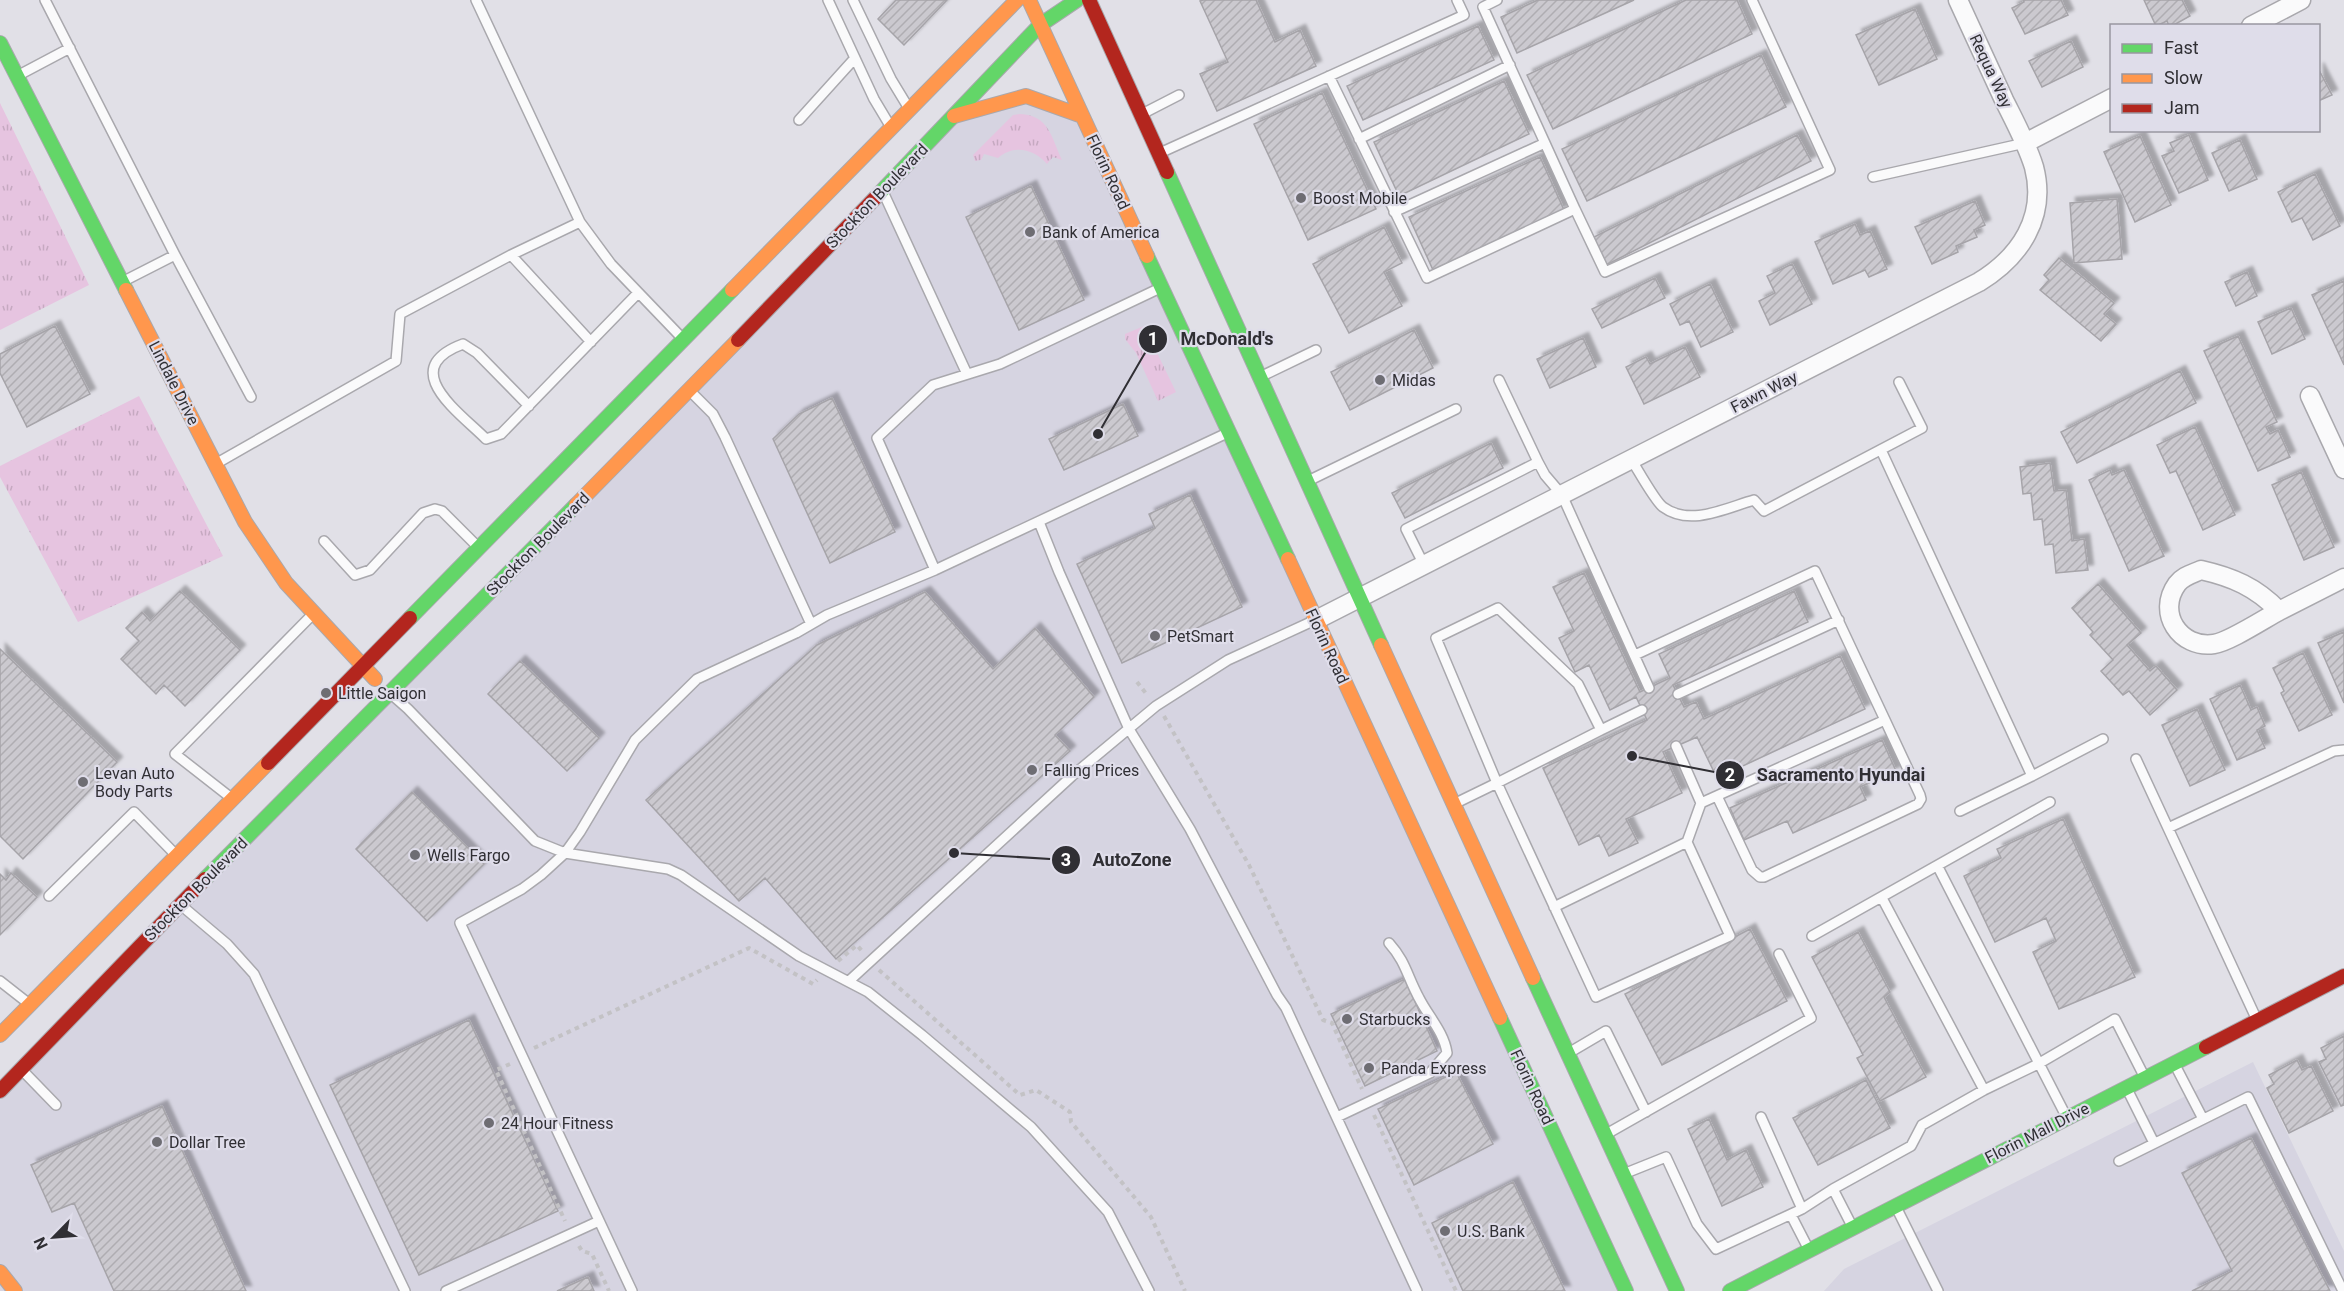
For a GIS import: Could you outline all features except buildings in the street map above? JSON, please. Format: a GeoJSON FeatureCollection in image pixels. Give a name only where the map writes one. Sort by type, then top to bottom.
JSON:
{"type":"FeatureCollection","features":[{"type":"Feature","properties":{"kind":"main road"},"geometry":{"type":"LineString","coordinates":[[0,1035],[1017,0]]}},
{"type":"Feature","properties":{"kind":"main road","name":"Florin Road"},"geometry":{"type":"LineString","coordinates":[[1029,0],[1626,1291]]}},
{"type":"Feature","properties":{"kind":"main road","name":"Stockton Boulevard"},"geometry":{"type":"LineString","coordinates":[[0,1091],[180,904],[391,694],[690,390],[1040,26],[1077,0]]}},
{"type":"Feature","properties":{"kind":"main road"},"geometry":{"type":"LineString","coordinates":[[1089,0],[1453,804],[1677,1291]]}},
{"type":"Feature","properties":{"kind":"main road","name":"Lindale Drive"},"geometry":{"type":"LineString","coordinates":[[0,43],[251,531],[286,583],[362,668],[391,694]]}},
{"type":"Feature","properties":{"kind":"main road"},"geometry":{"type":"LineString","coordinates":[[954,116],[1026,96],[1082,116]]}},
{"type":"Feature","properties":{"kind":"main road","name":"Florin Mall Drive"},"geometry":{"type":"LineString","coordinates":[[1730,1291],[2344,976]]}},
{"type":"Feature","properties":{"kind":"main road"},"geometry":{"type":"LineString","coordinates":[[0,1272],[15,1291]]}},
{"type":"Feature","properties":{"kind":"street","name":"Requa Way"},"geometry":{"type":"LineString","coordinates":[[1958,0],[2025,143]]}},
{"type":"Feature","properties":{"kind":"street"},"geometry":{"type":"LineString","coordinates":[[2255,24],[2301,0]]}},
{"type":"Feature","properties":{"kind":"street"},"geometry":{"type":"LineString","coordinates":[[2025,143],[2110,99]]}},
{"type":"Feature","properties":{"kind":"street","name":"Fawn Way"},"geometry":{"type":"LineString","coordinates":[[1316,620],[1979,282],[1998,270],[2014,254],[2027,235],[2034,213],[2037,191],[2034,168],[2025,143]]}},
{"type":"Feature","properties":{"kind":"street"},"geometry":{"type":"LineString","coordinates":[[2310,396],[2344,469]]}},
{"type":"Feature","properties":{"kind":"street"},"geometry":{"type":"LineString","coordinates":[[2279,611],[2252,587],[2227,576],[2200,570],[2177,583],[2170,597],[2168,608],[2172,624],[2181,637],[2201,645],[2217,644],[2344,578]]}},
{"type":"Feature","properties":{"kind":"lane"},"geometry":{"type":"LineString","coordinates":[[45,0],[175,255],[251,397]]}},
{"type":"Feature","properties":{"kind":"lane"},"geometry":{"type":"LineString","coordinates":[[476,0],[580,222],[611,264],[684,340]]}},
{"type":"Feature","properties":{"kind":"lane"},"geometry":{"type":"LineString","coordinates":[[828,0],[874,99],[891,128]]}},
{"type":"Feature","properties":{"kind":"lane"},"geometry":{"type":"LineString","coordinates":[[853,0],[891,79],[909,110]]}},
{"type":"Feature","properties":{"kind":"lane"},"geometry":{"type":"LineString","coordinates":[[1159,153],[1464,15],[1457,0]]}},
{"type":"Feature","properties":{"kind":"lane"},"geometry":{"type":"LineString","coordinates":[[1497,0],[1483,7],[1605,272],[1830,170],[1752,0]]}},
{"type":"Feature","properties":{"kind":"lane"},"geometry":{"type":"LineString","coordinates":[[17,76],[70,48]]}},
{"type":"Feature","properties":{"kind":"lane"},"geometry":{"type":"LineString","coordinates":[[799,120],[855,58]]}},
{"type":"Feature","properties":{"kind":"lane"},"geometry":{"type":"LineString","coordinates":[[1359,139],[1510,65]]}},
{"type":"Feature","properties":{"kind":"lane"},"geometry":{"type":"LineString","coordinates":[[1329,76],[1427,278],[1575,209]]}},
{"type":"Feature","properties":{"kind":"lane"},"geometry":{"type":"LineString","coordinates":[[1141,115],[1179,95]]}},
{"type":"Feature","properties":{"kind":"lane"},"geometry":{"type":"LineString","coordinates":[[1394,212],[1545,143]]}},
{"type":"Feature","properties":{"kind":"lane"},"geometry":{"type":"LineString","coordinates":[[1873,177],[2025,143]]}},
{"type":"Feature","properties":{"kind":"lane"},"geometry":{"type":"LineString","coordinates":[[883,191],[967,374]]}},
{"type":"Feature","properties":{"kind":"lane"},"geometry":{"type":"LineString","coordinates":[[215,464],[396,361],[400,314],[511,255],[580,222]]}},
{"type":"Feature","properties":{"kind":"lane"},"geometry":{"type":"LineString","coordinates":[[122,282],[175,255]]}},
{"type":"Feature","properties":{"kind":"lane"},"geometry":{"type":"LineString","coordinates":[[511,255],[591,342]]}},
{"type":"Feature","properties":{"kind":"lane"},"geometry":{"type":"LineString","coordinates":[[935,570],[878,438],[933,385],[1000,364],[1161,287]]}},
{"type":"Feature","properties":{"kind":"lane"},"geometry":{"type":"LineString","coordinates":[[529,406],[477,353],[463,344],[451,349],[435,364],[432,379],[437,391],[486,439],[501,434],[529,406],[638,293]]}},
{"type":"Feature","properties":{"kind":"lane"},"geometry":{"type":"LineString","coordinates":[[1260,377],[1316,350]]}},
{"type":"Feature","properties":{"kind":"lane"},"geometry":{"type":"LineString","coordinates":[[1499,380],[1545,475],[1562,495],[1649,688]]}},
{"type":"Feature","properties":{"kind":"lane"},"geometry":{"type":"LineString","coordinates":[[1631,459],[1661,506],[1678,514],[1699,516],[1754,500],[1764,511],[1922,428],[1899,382]]}},
{"type":"Feature","properties":{"kind":"lane"},"geometry":{"type":"LineString","coordinates":[[690,390],[713,414],[725,437],[811,624]]}},
{"type":"Feature","properties":{"kind":"lane"},"geometry":{"type":"LineString","coordinates":[[1307,481],[1456,409]]}},
{"type":"Feature","properties":{"kind":"lane"},"geometry":{"type":"LineString","coordinates":[[632,1291],[460,923],[522,889],[565,852],[580,832],[635,740],[697,679],[796,633],[826,615],[935,570],[1229,432]]}},
{"type":"Feature","properties":{"kind":"lane"},"geometry":{"type":"LineString","coordinates":[[1881,450],[2032,776]]}},
{"type":"Feature","properties":{"kind":"lane"},"geometry":{"type":"LineString","coordinates":[[1424,565],[1406,529],[1538,462]]}},
{"type":"Feature","properties":{"kind":"lane"},"geometry":{"type":"LineString","coordinates":[[324,541],[355,575],[363,574],[370,570],[423,513],[435,509],[442,511],[480,548]]}},
{"type":"Feature","properties":{"kind":"lane"},"geometry":{"type":"LineString","coordinates":[[1039,522],[1129,729],[1190,829],[1286,1008],[1417,1291]]}},
{"type":"Feature","properties":{"kind":"lane"},"geometry":{"type":"LineString","coordinates":[[1635,655],[1815,571],[1921,799],[1918,804],[1760,878],[1752,870],[1717,796]]}},
{"type":"Feature","properties":{"kind":"lane"},"geometry":{"type":"LineString","coordinates":[[1601,730],[1578,684],[1498,608],[1436,638],[1497,783],[1596,997],[1730,936],[1687,842]]}},
{"type":"Feature","properties":{"kind":"lane"},"geometry":{"type":"LineString","coordinates":[[233,799],[175,754],[314,614]]}},
{"type":"Feature","properties":{"kind":"lane"},"geometry":{"type":"LineString","coordinates":[[849,981],[1072,776],[1156,706],[1228,660],[1316,620]]}},
{"type":"Feature","properties":{"kind":"lane"},"geometry":{"type":"LineString","coordinates":[[1678,694],[1839,620]]}},
{"type":"Feature","properties":{"kind":"lane"},"geometry":{"type":"LineString","coordinates":[[391,694],[535,841],[565,852],[668,869],[681,875],[799,956],[868,992],[1031,1127],[1108,1212],[1149,1291]]}},
{"type":"Feature","properties":{"kind":"lane"},"geometry":{"type":"LineString","coordinates":[[1453,804],[1642,710]]}},
{"type":"Feature","properties":{"kind":"lane"},"geometry":{"type":"LineString","coordinates":[[1701,803],[1886,720]]}},
{"type":"Feature","properties":{"kind":"lane"},"geometry":{"type":"LineString","coordinates":[[1960,810],[2032,776],[2103,738]]}},
{"type":"Feature","properties":{"kind":"lane"},"geometry":{"type":"LineString","coordinates":[[1554,907],[1687,842],[1701,803],[1676,746]]}},
{"type":"Feature","properties":{"kind":"lane"},"geometry":{"type":"LineString","coordinates":[[2168,828],[2334,751],[2344,750]]}},
{"type":"Feature","properties":{"kind":"lane"},"geometry":{"type":"LineString","coordinates":[[2136,759],[2257,1021]]}},
{"type":"Feature","properties":{"kind":"lane"},"geometry":{"type":"LineString","coordinates":[[1812,936],[2050,802]]}},
{"type":"Feature","properties":{"kind":"lane"},"geometry":{"type":"LineString","coordinates":[[49,896],[134,812],[177,855]]}},
{"type":"Feature","properties":{"kind":"lane"},"geometry":{"type":"LineString","coordinates":[[1938,867],[2067,1118]]}},
{"type":"Feature","properties":{"kind":"lane"},"geometry":{"type":"LineString","coordinates":[[1882,898],[1984,1090]]}},
{"type":"Feature","properties":{"kind":"lane"},"geometry":{"type":"LineString","coordinates":[[180,904],[227,944],[254,974],[405,1291]]}},
{"type":"Feature","properties":{"kind":"lane"},"geometry":{"type":"LineString","coordinates":[[1337,1117],[1430,1073],[1447,1053],[1445,1041],[1418,997],[1401,957],[1389,943]]}},
{"type":"Feature","properties":{"kind":"lane"},"geometry":{"type":"LineString","coordinates":[[1605,1134],[1811,1018],[1779,954]]}},
{"type":"Feature","properties":{"kind":"lane"},"geometry":{"type":"LineString","coordinates":[[0,981],[30,1005]]}},
{"type":"Feature","properties":{"kind":"lane"},"geometry":{"type":"LineString","coordinates":[[1623,1174],[1666,1157],[1697,1224],[1716,1249],[1802,1209],[1833,1189],[1911,1146],[1922,1125],[1984,1090],[2038,1064],[2115,1019],[2145,1078]]}},
{"type":"Feature","properties":{"kind":"lane"},"geometry":{"type":"LineString","coordinates":[[1568,1054],[1606,1031],[1646,1112]]}},
{"type":"Feature","properties":{"kind":"lane"},"geometry":{"type":"LineString","coordinates":[[2174,1063],[2203,1119]]}},
{"type":"Feature","properties":{"kind":"lane"},"geometry":{"type":"LineString","coordinates":[[21,1070],[56,1105]]}},
{"type":"Feature","properties":{"kind":"lane"},"geometry":{"type":"LineString","coordinates":[[2126,1087],[2154,1143]]}},
{"type":"Feature","properties":{"kind":"lane"},"geometry":{"type":"LineString","coordinates":[[2119,1161],[2248,1097],[2343,1291]]}},
{"type":"Feature","properties":{"kind":"lane"},"geometry":{"type":"LineString","coordinates":[[1761,1117],[1802,1209]]}},
{"type":"Feature","properties":{"kind":"lane"},"geometry":{"type":"LineString","coordinates":[[1833,1189],[1853,1228]]}},
{"type":"Feature","properties":{"kind":"lane"},"geometry":{"type":"LineString","coordinates":[[1895,1206],[1938,1291]]}},
{"type":"Feature","properties":{"kind":"lane"},"geometry":{"type":"LineString","coordinates":[[1791,1215],[1809,1250]]}},
{"type":"Feature","properties":{"kind":"lane"},"geometry":{"type":"LineString","coordinates":[[446,1291],[599,1221]]}},
{"type":"Feature","properties":{"kind":"path"},"geometry":{"type":"LineString","coordinates":[[1137,682],[1166,720],[1249,865],[1323,1020],[1332,1023],[1456,1291]]}},
{"type":"Feature","properties":{"kind":"path"},"geometry":{"type":"LineString","coordinates":[[609,1291],[592,1254],[582,1251],[496,1070],[536,1047],[749,948],[813,984],[857,945],[887,978],[1020,1095],[1036,1090],[1070,1112],[1071,1122],[1151,1217],[1185,1291]]}},
{"type":"Feature","properties":{"kind":"shaded area"},"geometry":{"type":"Polygon","coordinates":[[[1026,96],[1082,116],[1627,1291],[0,1291],[0,1090],[954,116],[1026,96]]]}},
{"type":"Feature","properties":{"kind":"shaded area"},"geometry":{"type":"Polygon","coordinates":[[[2253,1062],[2344,1251],[2344,1291],[1824,1291],[1844,1269],[2253,1062]]]}},
{"type":"Feature","properties":{"kind":"green space"},"geometry":{"type":"Polygon","coordinates":[[[0,103],[89,285],[0,330],[0,103]]]}},
{"type":"Feature","properties":{"kind":"green space"},"geometry":{"type":"Polygon","coordinates":[[[1013,115],[1030,115],[1043,123],[1052,136],[1062,160],[1053,157],[1047,164],[1030,152],[1017,150],[998,158],[984,154],[981,160],[975,161],[973,155],[1013,115]]]}},
{"type":"Feature","properties":{"kind":"green space"},"geometry":{"type":"Polygon","coordinates":[[[1144,326],[1176,392],[1158,401],[1136,353],[1125,339],[1125,334],[1144,326]]]}},
{"type":"Feature","properties":{"kind":"green space"},"geometry":{"type":"Polygon","coordinates":[[[139,396],[223,556],[78,622],[0,477],[0,466],[139,396]]]}},
{"type":"Feature","properties":{"kind":"traffic: fast"},"geometry":{"type":"LineString","coordinates":[[877,196],[1040,25],[1077,0]]}},
{"type":"Feature","properties":{"kind":"traffic: fast"},"geometry":{"type":"LineString","coordinates":[[0,43],[126,290]]}},
{"type":"Feature","properties":{"kind":"traffic: fast"},"geometry":{"type":"LineString","coordinates":[[1167,172],[1381,645]]}},
{"type":"Feature","properties":{"kind":"traffic: fast"},"geometry":{"type":"LineString","coordinates":[[1147,256],[1288,559]]}},
{"type":"Feature","properties":{"kind":"traffic: fast"},"geometry":{"type":"LineString","coordinates":[[410,618],[732,290]]}},
{"type":"Feature","properties":{"kind":"traffic: fast"},"geometry":{"type":"LineString","coordinates":[[205,879],[576,505]]}},
{"type":"Feature","properties":{"kind":"traffic: fast"},"geometry":{"type":"LineString","coordinates":[[1533,978],[1677,1291]]}},
{"type":"Feature","properties":{"kind":"traffic: fast"},"geometry":{"type":"LineString","coordinates":[[1500,1018],[1626,1291]]}},
{"type":"Feature","properties":{"kind":"traffic: fast"},"geometry":{"type":"LineString","coordinates":[[1730,1291],[2206,1047]]}},
{"type":"Feature","properties":{"kind":"traffic: slow"},"geometry":{"type":"LineString","coordinates":[[732,290],[1017,0]]}},
{"type":"Feature","properties":{"kind":"traffic: slow"},"geometry":{"type":"LineString","coordinates":[[1029,0],[1147,256]]}},
{"type":"Feature","properties":{"kind":"traffic: slow"},"geometry":{"type":"LineString","coordinates":[[954,116],[1026,96],[1082,116]]}},
{"type":"Feature","properties":{"kind":"traffic: slow"},"geometry":{"type":"LineString","coordinates":[[126,290],[245,522],[286,583],[375,679]]}},
{"type":"Feature","properties":{"kind":"traffic: slow"},"geometry":{"type":"LineString","coordinates":[[576,505],[738,340]]}},
{"type":"Feature","properties":{"kind":"traffic: slow"},"geometry":{"type":"LineString","coordinates":[[1288,559],[1500,1018]]}},
{"type":"Feature","properties":{"kind":"traffic: slow"},"geometry":{"type":"LineString","coordinates":[[1381,645],[1533,978]]}},
{"type":"Feature","properties":{"kind":"traffic: slow"},"geometry":{"type":"LineString","coordinates":[[0,1035],[268,763]]}},
{"type":"Feature","properties":{"kind":"traffic: slow"},"geometry":{"type":"LineString","coordinates":[[0,1272],[15,1291]]}},
{"type":"Feature","properties":{"kind":"traffic: jam"},"geometry":{"type":"LineString","coordinates":[[1089,0],[1167,172]]}},
{"type":"Feature","properties":{"kind":"traffic: jam"},"geometry":{"type":"LineString","coordinates":[[738,340],[877,196]]}},
{"type":"Feature","properties":{"kind":"traffic: jam"},"geometry":{"type":"LineString","coordinates":[[268,763],[410,618]]}},
{"type":"Feature","properties":{"kind":"traffic: jam"},"geometry":{"type":"LineString","coordinates":[[0,1091],[205,879]]}},
{"type":"Feature","properties":{"kind":"traffic: jam"},"geometry":{"type":"LineString","coordinates":[[2206,1047],[2344,976]]}},
{"type":"Feature","properties":{"kind":"place","name":"Boost Mobile"},"geometry":{"type":"Point","coordinates":[1301,198]}},
{"type":"Feature","properties":{"kind":"place","name":"Bank of America"},"geometry":{"type":"Point","coordinates":[1030,232]}},
{"type":"Feature","properties":{"kind":"place","name":"Midas"},"geometry":{"type":"Point","coordinates":[1380,380]}},
{"type":"Feature","properties":{"kind":"place","name":"McDonald's"},"geometry":{"type":"Point","coordinates":[1098,434]}},
{"type":"Feature","properties":{"kind":"place","name":"PetSmart"},"geometry":{"type":"Point","coordinates":[1155,636]}},
{"type":"Feature","properties":{"kind":"place","name":"Little Saigon"},"geometry":{"type":"Point","coordinates":[326,693]}},
{"type":"Feature","properties":{"kind":"place","name":"Sacramento Hyundai"},"geometry":{"type":"Point","coordinates":[1632,756]}},
{"type":"Feature","properties":{"kind":"place","name":"Falling Prices"},"geometry":{"type":"Point","coordinates":[1032,770]}},
{"type":"Feature","properties":{"kind":"place","name":"Levan Auto Body Parts"},"geometry":{"type":"Point","coordinates":[83,782]}},
{"type":"Feature","properties":{"kind":"place","name":"AutoZone"},"geometry":{"type":"Point","coordinates":[954,853]}},
{"type":"Feature","properties":{"kind":"place","name":"Wells Fargo"},"geometry":{"type":"Point","coordinates":[415,855]}},
{"type":"Feature","properties":{"kind":"place","name":"Starbucks"},"geometry":{"type":"Point","coordinates":[1347,1019]}},
{"type":"Feature","properties":{"kind":"place","name":"Panda Express"},"geometry":{"type":"Point","coordinates":[1369,1068]}},
{"type":"Feature","properties":{"kind":"place","name":"24 Hour Fitness"},"geometry":{"type":"Point","coordinates":[489,1123]}},
{"type":"Feature","properties":{"kind":"place","name":"Dollar Tree"},"geometry":{"type":"Point","coordinates":[157,1142]}},
{"type":"Feature","properties":{"kind":"place","name":"U.S. Bank"},"geometry":{"type":"Point","coordinates":[1445,1231]}}]}
